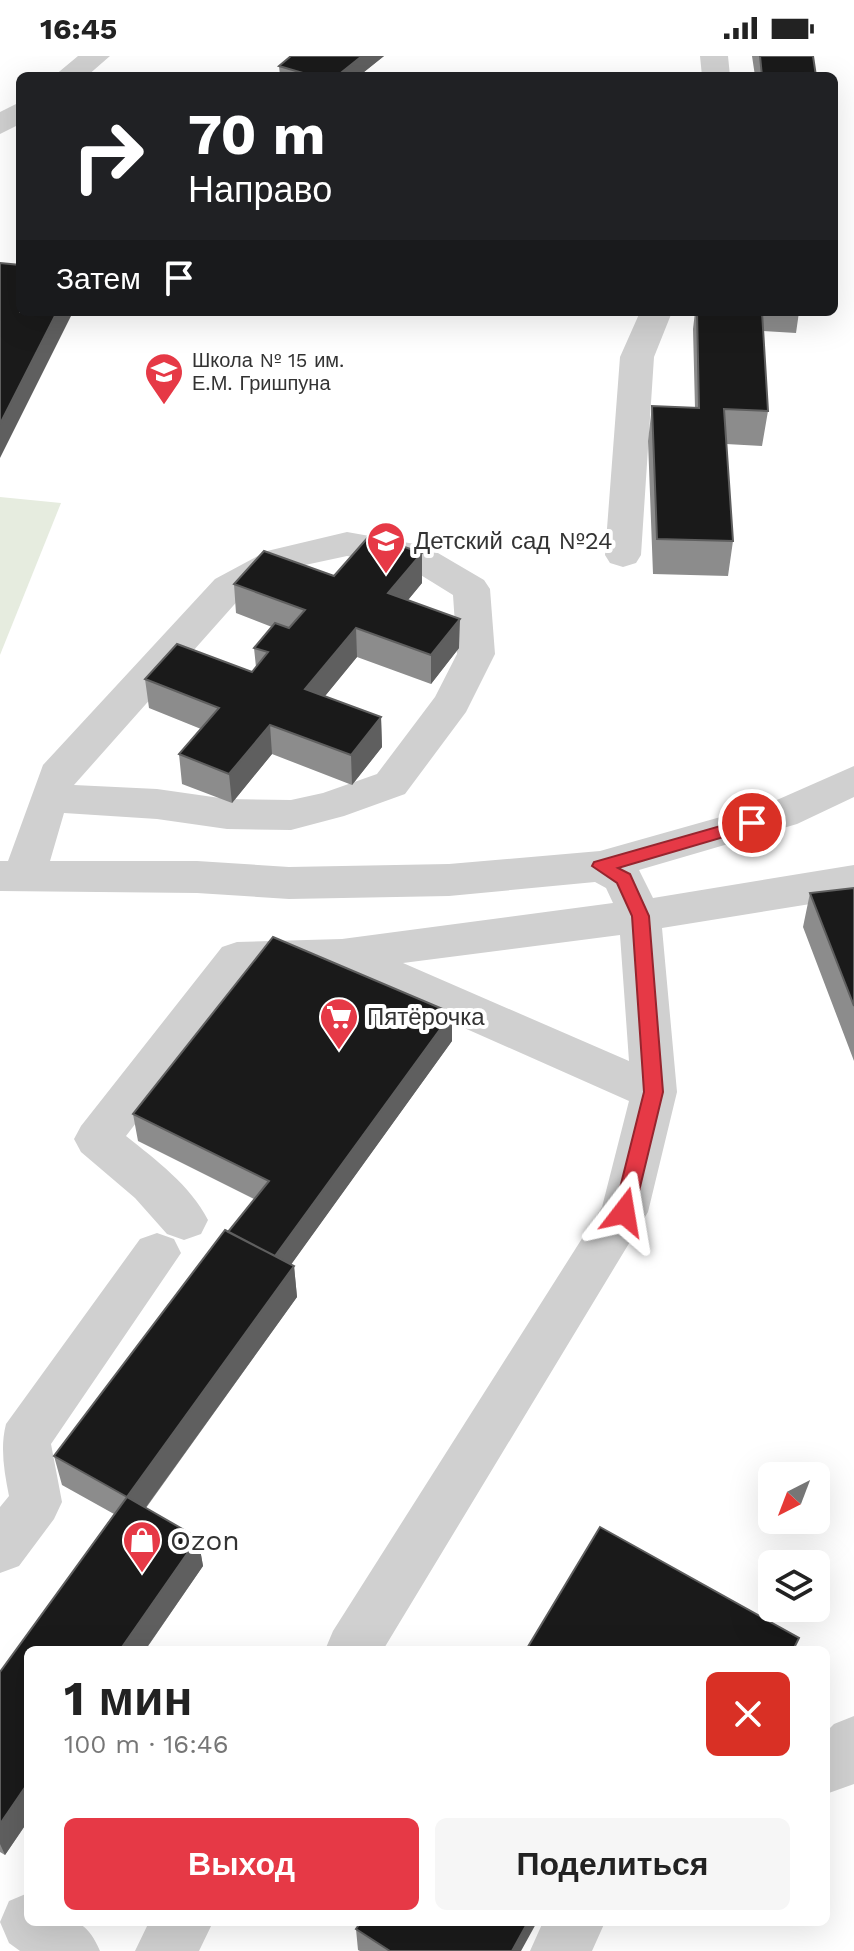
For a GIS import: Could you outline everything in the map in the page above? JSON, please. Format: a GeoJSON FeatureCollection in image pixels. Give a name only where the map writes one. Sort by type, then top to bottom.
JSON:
{"type":"FeatureCollection","features":[{"type":"Feature","properties":{"kind":"street"},"geometry":{"type":"LineString","coordinates":[[74,72],[96,56]]}},
{"type":"Feature","properties":{"kind":"street"},"geometry":{"type":"LineString","coordinates":[[623,555],[637,357],[654,316]]}},
{"type":"Feature","properties":{"kind":"street"},"geometry":{"type":"LineString","coordinates":[[49,798],[157,804],[227,814],[291,815],[330,806],[391,784],[452,703],[476,654],[471,589],[413,554],[347,544],[280,559],[228,588],[57,775],[13,876],[197,877],[289,883],[449,880],[600,866],[783,814],[854,780]]}},
{"type":"Feature","properties":{"kind":"street"},"geometry":{"type":"LineString","coordinates":[[354,1646],[624,1212],[654,1092],[640,916],[623,878],[600,866]]}},
{"type":"Feature","properties":{"kind":"street"},"geometry":{"type":"LineString","coordinates":[[0,1548],[36,1502],[24,1440],[171,1237],[152,1184],[97,1139],[237,959],[342,955],[640,916],[854,881]]}},
{"type":"Feature","properties":{"kind":"street"},"geometry":{"type":"LineString","coordinates":[[342,955],[654,1092]]}},
{"type":"Feature","properties":{"kind":"street"},"geometry":{"type":"LineString","coordinates":[[0,1900],[24,1917]]}},
{"type":"Feature","properties":{"kind":"street"},"geometry":{"type":"LineString","coordinates":[[36,1926],[70,1951]]}},
{"type":"Feature","properties":{"kind":"street"},"geometry":{"type":"LineString","coordinates":[[165,1951],[181,1926]]}},
{"type":"Feature","properties":{"kind":"street"},"geometry":{"type":"LineString","coordinates":[[560,1951],[573,1926]]}},
{"type":"Feature","properties":{"kind":"shaded area"},"geometry":{"type":"Polygon","coordinates":[[[0,497],[61,503],[0,655],[0,497]]]}},
{"type":"Feature","properties":{"kind":"building"},"geometry":{"type":"Polygon","coordinates":[[[291,56],[362,56],[342,72],[299,72],[279,66],[291,56]]]}},
{"type":"Feature","properties":{"kind":"building"},"geometry":{"type":"Polygon","coordinates":[[[760,56],[813,56],[815,72],[762,72],[760,56]]]}},
{"type":"Feature","properties":{"kind":"building"},"geometry":{"type":"Polygon","coordinates":[[[0,263],[16,265],[16,316],[55,316],[0,424],[0,263]]]}},
{"type":"Feature","properties":{"kind":"building"},"geometry":{"type":"Polygon","coordinates":[[[697,316],[762,316],[768,411],[724,409],[733,541],[657,539],[652,406],[699,408],[697,316]]]}},
{"type":"Feature","properties":{"kind":"building"},"geometry":{"type":"Polygon","coordinates":[[[370,535],[422,553],[388,593],[460,619],[431,655],[356,628],[305,689],[381,717],[351,755],[270,725],[229,774],[179,754],[219,708],[145,679],[177,644],[252,672],[268,652],[254,648],[275,623],[289,628],[305,610],[234,584],[264,551],[334,576],[370,535]]]}},
{"type":"Feature","properties":{"kind":"building"},"geometry":{"type":"Polygon","coordinates":[[[854,888],[854,1006],[810,893],[854,888]]]}},
{"type":"Feature","properties":{"kind":"building"},"geometry":{"type":"Polygon","coordinates":[[[273,937],[452,1013],[275,1256],[228,1232],[269,1181],[133,1114],[273,937]]]}},
{"type":"Feature","properties":{"kind":"building"},"geometry":{"type":"Polygon","coordinates":[[[225,1230],[294,1266],[127,1497],[54,1456],[225,1230]]]}},
{"type":"Feature","properties":{"kind":"building"},"geometry":{"type":"Polygon","coordinates":[[[127,1497],[198,1538],[123,1646],[24,1646],[24,1789],[0,1824],[0,1672],[127,1497]]]}},
{"type":"Feature","properties":{"kind":"building"},"geometry":{"type":"Polygon","coordinates":[[[600,1527],[758,1615],[758,1622],[770,1622],[799,1638],[795,1646],[528,1646],[600,1527]]]}},
{"type":"Feature","properties":{"kind":"building"},"geometry":{"type":"Polygon","coordinates":[[[358,1926],[526,1926],[512,1951],[390,1951],[356,1929],[358,1926]]]}},
{"type":"Feature","properties":{"kind":"place","name":"Школа № 15 им. Е.М. Гришпуна"},"geometry":{"type":"Point","coordinates":[164,406]}},
{"type":"Feature","properties":{"kind":"place","name":"Детский сад №24"},"geometry":{"type":"Point","coordinates":[386,575]}},
{"type":"Feature","properties":{"kind":"place","name":"Пятёрочка"},"geometry":{"type":"Point","coordinates":[339,1051]}},
{"type":"Feature","properties":{"kind":"place","name":"Ozon"},"geometry":{"type":"Point","coordinates":[142,1574]}},
{"type":"Feature","properties":{"kind":"route"},"geometry":{"type":"LineString","coordinates":[[624,1212],[654,1092],[640,916],[623,878],[600,866],[752,823]]}}]}
